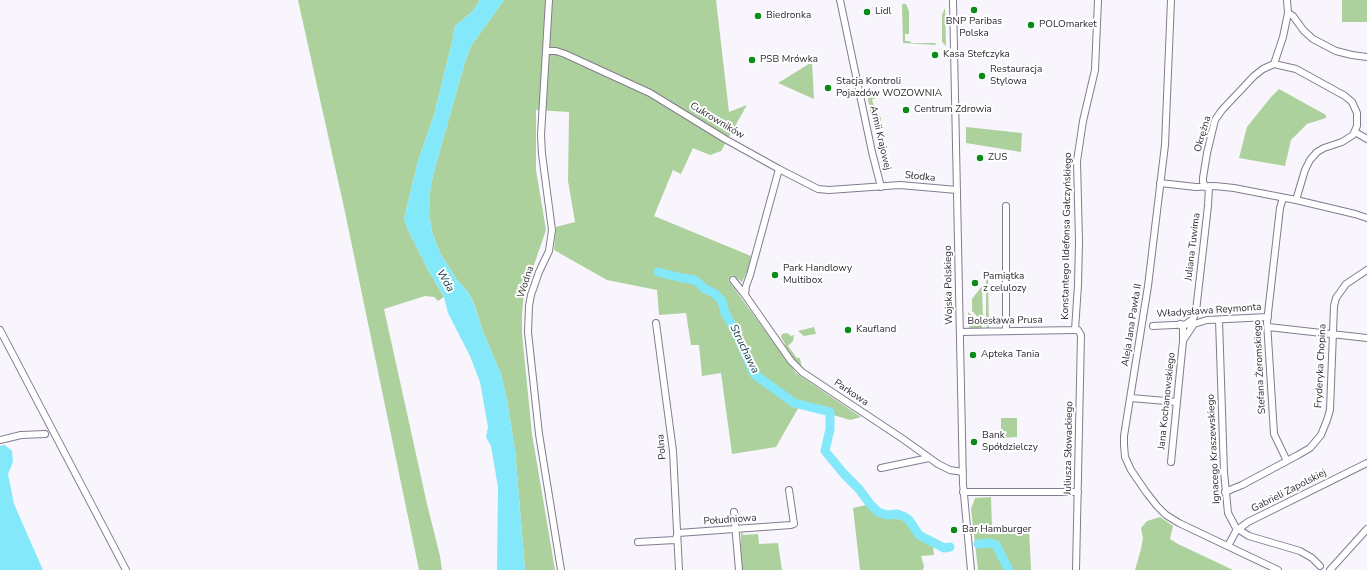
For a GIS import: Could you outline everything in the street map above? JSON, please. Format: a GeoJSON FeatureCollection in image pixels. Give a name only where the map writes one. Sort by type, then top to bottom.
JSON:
{"type":"FeatureCollection","features":[{"type":"Feature","properties":{"kind":"street","name":"Wodna"},"geometry":{"type":"LineString","coordinates":[[549,0],[541,144],[552,230],[549,250],[531,295],[528,332],[539,434],[561,570]]}},
{"type":"Feature","properties":{"kind":"street","name":"Armii Krajowej"},"geometry":{"type":"LineString","coordinates":[[840,0],[870,144],[881,187]]}},
{"type":"Feature","properties":{"kind":"street","name":"Wojska Polskiego"},"geometry":{"type":"LineString","coordinates":[[953,0],[958,190],[962,472],[972,570]]}},
{"type":"Feature","properties":{"kind":"street","name":"Konstantego Ildefonsa Gałczyńskiego"},"geometry":{"type":"LineString","coordinates":[[1075,330],[1079,241],[1077,161],[1082,125],[1095,70],[1098,0]]}},
{"type":"Feature","properties":{"kind":"street","name":"Aleja Jana Pawła II"},"geometry":{"type":"LineString","coordinates":[[1171,0],[1165,132],[1148,286],[1124,445],[1126,462],[1151,500],[1166,514],[1179,523],[1278,570]]}},
{"type":"Feature","properties":{"kind":"street"},"geometry":{"type":"LineString","coordinates":[[1287,0],[1288,13],[1283,37],[1274,64],[1296,69],[1349,99],[1358,113],[1357,126],[1355,132],[1350,138],[1324,148],[1314,155],[1307,165],[1296,200]]}},
{"type":"Feature","properties":{"kind":"street"},"geometry":{"type":"LineString","coordinates":[[1288,13],[1293,16],[1304,31],[1321,44],[1340,52],[1367,57]]}},
{"type":"Feature","properties":{"kind":"street","name":"Cukrowników"},"geometry":{"type":"LineString","coordinates":[[546,50],[565,54],[650,93],[725,139],[821,190],[881,187]]}},
{"type":"Feature","properties":{"kind":"street","name":"Okrężna"},"geometry":{"type":"LineString","coordinates":[[1208,186],[1203,178],[1214,125],[1218,115],[1254,76],[1263,69],[1274,64]]}},
{"type":"Feature","properties":{"kind":"street"},"geometry":{"type":"LineString","coordinates":[[1355,132],[1367,139]]}},
{"type":"Feature","properties":{"kind":"street"},"geometry":{"type":"LineString","coordinates":[[745,295],[746,286],[779,169]]}},
{"type":"Feature","properties":{"kind":"street"},"geometry":{"type":"LineString","coordinates":[[1160,183],[1196,187],[1208,186],[1234,188],[1296,200],[1367,218]]}},
{"type":"Feature","properties":{"kind":"street","name":"Słodka"},"geometry":{"type":"LineString","coordinates":[[881,187],[900,185],[958,190]]}},
{"type":"Feature","properties":{"kind":"street","name":"Juliana Tuwima"},"geometry":{"type":"LineString","coordinates":[[1196,311],[1208,210],[1208,186]]}},
{"type":"Feature","properties":{"kind":"street","name":"Stefana Żeromskiego"},"geometry":{"type":"LineString","coordinates":[[1283,198],[1280,208],[1268,327],[1274,434],[1287,461]]}},
{"type":"Feature","properties":{"kind":"street"},"geometry":{"type":"LineString","coordinates":[[1006,206],[1006,331]]}},
{"type":"Feature","properties":{"kind":"street","name":"Fryderyka Chopina"},"geometry":{"type":"LineString","coordinates":[[1225,492],[1242,486],[1287,461],[1310,448],[1316,441],[1325,426],[1329,415],[1334,306],[1338,294],[1346,284],[1367,270]]}},
{"type":"Feature","properties":{"kind":"street","name":"Parkowa"},"geometry":{"type":"LineString","coordinates":[[733,280],[792,361],[802,372],[948,470],[962,472]]}},
{"type":"Feature","properties":{"kind":"street"},"geometry":{"type":"LineString","coordinates":[[1196,311],[1198,317],[1207,320]]}},
{"type":"Feature","properties":{"kind":"street"},"geometry":{"type":"LineString","coordinates":[[1184,324],[1193,319],[1196,311]]}},
{"type":"Feature","properties":{"kind":"street","name":"Władysława Reymonta"},"geometry":{"type":"LineString","coordinates":[[1153,326],[1194,324],[1207,320],[1268,317]]}},
{"type":"Feature","properties":{"kind":"street","name":"Ignacego Kraszewskiego"},"geometry":{"type":"LineString","coordinates":[[1219,320],[1225,492],[1228,513],[1234,526],[1238,530]]}},
{"type":"Feature","properties":{"kind":"street","name":"Polna"},"geometry":{"type":"LineString","coordinates":[[656,323],[672,446],[680,570]]}},
{"type":"Feature","properties":{"kind":"street","name":"Jana Kochanowskiego"},"geometry":{"type":"LineString","coordinates":[[1171,462],[1184,324]]}},
{"type":"Feature","properties":{"kind":"street","name":"Jana Kochanowskiego"},"geometry":{"type":"LineString","coordinates":[[1183,341],[1194,324]]}},
{"type":"Feature","properties":{"kind":"street"},"geometry":{"type":"LineString","coordinates":[[1268,327],[1367,338]]}},
{"type":"Feature","properties":{"kind":"street"},"geometry":{"type":"LineString","coordinates":[[0,330],[126,570]]}},
{"type":"Feature","properties":{"kind":"street","name":"Bolesława Prusa"},"geometry":{"type":"LineString","coordinates":[[960,332],[1075,330]]}},
{"type":"Feature","properties":{"kind":"street","name":"Juliusza Słowackiego"},"geometry":{"type":"LineString","coordinates":[[1075,330],[1080,332],[1082,338],[1076,570]]}},
{"type":"Feature","properties":{"kind":"street"},"geometry":{"type":"LineString","coordinates":[[1131,398],[1177,402]]}},
{"type":"Feature","properties":{"kind":"street"},"geometry":{"type":"LineString","coordinates":[[0,440],[21,435],[45,434]]}},
{"type":"Feature","properties":{"kind":"street"},"geometry":{"type":"LineString","coordinates":[[881,468],[930,458]]}},
{"type":"Feature","properties":{"kind":"street","name":"Gabrieli Zapolskiej"},"geometry":{"type":"LineString","coordinates":[[1228,546],[1234,534],[1248,522],[1367,463]]}},
{"type":"Feature","properties":{"kind":"street","name":"Południowa"},"geometry":{"type":"LineString","coordinates":[[638,542],[675,540],[678,533],[785,526],[794,524],[789,490]]}},
{"type":"Feature","properties":{"kind":"street"},"geometry":{"type":"LineString","coordinates":[[963,492],[1078,492]]}},
{"type":"Feature","properties":{"kind":"street"},"geometry":{"type":"LineString","coordinates":[[734,512],[739,570]]}},
{"type":"Feature","properties":{"kind":"street"},"geometry":{"type":"LineString","coordinates":[[1330,570],[1367,529]]}},
{"type":"Feature","properties":{"kind":"street"},"geometry":{"type":"LineString","coordinates":[[1238,530],[1251,537],[1300,551],[1312,558],[1320,566]]}},
{"type":"Feature","properties":{"kind":"green space"},"geometry":{"type":"Polygon","coordinates":[[[298,0],[480,0],[472,12],[455,26],[434,115],[418,161],[404,219],[427,268],[444,297],[438,301],[434,297],[425,296],[384,309],[442,570],[419,570],[345,212],[298,0]]]}},
{"type":"Feature","properties":{"kind":"green space"},"geometry":{"type":"Polygon","coordinates":[[[504,0],[716,0],[729,112],[747,105],[721,151],[710,155],[693,148],[681,174],[673,170],[654,216],[751,256],[748,270],[742,282],[732,275],[728,280],[796,373],[861,417],[850,420],[800,405],[776,447],[732,454],[721,373],[702,376],[699,345],[691,345],[686,313],[659,315],[657,290],[607,280],[554,250],[556,227],[575,222],[568,181],[569,112],[536,110],[536,170],[546,230],[524,294],[522,334],[532,434],[555,570],[525,570],[515,450],[501,374],[483,332],[475,306],[468,292],[457,280],[440,253],[432,232],[429,213],[433,175],[465,62],[471,46],[504,0]]]}},
{"type":"Feature","properties":{"kind":"green space"},"geometry":{"type":"Polygon","coordinates":[[[1342,0],[1367,0],[1367,22],[1342,22],[1342,0]]]}},
{"type":"Feature","properties":{"kind":"green space"},"geometry":{"type":"Polygon","coordinates":[[[903,4],[906,4],[909,11],[909,34],[905,34],[905,41],[912,43],[935,43],[936,45],[903,43],[903,4]]]}},
{"type":"Feature","properties":{"kind":"green space"},"geometry":{"type":"Polygon","coordinates":[[[945,8],[946,46],[942,42],[942,15],[945,8]]]}},
{"type":"Feature","properties":{"kind":"green space"},"geometry":{"type":"Polygon","coordinates":[[[812,62],[814,99],[778,83],[812,62]]]}},
{"type":"Feature","properties":{"kind":"green space"},"geometry":{"type":"Polygon","coordinates":[[[1279,89],[1326,115],[1326,118],[1307,124],[1291,140],[1285,166],[1239,158],[1247,127],[1279,89]]]}},
{"type":"Feature","properties":{"kind":"green space"},"geometry":{"type":"Polygon","coordinates":[[[867,94],[875,94],[875,99],[872,99],[877,118],[881,117],[881,126],[873,126],[867,94]]]}},
{"type":"Feature","properties":{"kind":"green space"},"geometry":{"type":"Polygon","coordinates":[[[966,127],[1022,133],[1021,152],[966,143],[966,127]]]}},
{"type":"Feature","properties":{"kind":"green space"},"geometry":{"type":"Polygon","coordinates":[[[988,279],[989,328],[987,328],[986,280],[988,279]]]}},
{"type":"Feature","properties":{"kind":"green space"},"geometry":{"type":"Polygon","coordinates":[[[982,286],[983,321],[972,311],[972,299],[982,286]]]}},
{"type":"Feature","properties":{"kind":"green space"},"geometry":{"type":"Polygon","coordinates":[[[968,312],[982,325],[982,328],[969,328],[968,312]]]}},
{"type":"Feature","properties":{"kind":"green space"},"geometry":{"type":"Polygon","coordinates":[[[814,327],[816,334],[804,336],[798,331],[814,327]]]}},
{"type":"Feature","properties":{"kind":"green space"},"geometry":{"type":"Polygon","coordinates":[[[787,333],[791,336],[794,335],[793,341],[788,346],[797,358],[800,358],[802,369],[784,346],[785,344],[781,337],[782,334],[787,333]]]}},
{"type":"Feature","properties":{"kind":"green space"},"geometry":{"type":"Polygon","coordinates":[[[1001,418],[1017,418],[1017,437],[1001,438],[1001,418]]]}},
{"type":"Feature","properties":{"kind":"green space"},"geometry":{"type":"Polygon","coordinates":[[[991,497],[992,527],[1029,526],[1031,570],[978,570],[971,509],[975,498],[991,497]]]}},
{"type":"Feature","properties":{"kind":"green space"},"geometry":{"type":"Polygon","coordinates":[[[866,505],[878,514],[905,521],[917,537],[933,546],[934,555],[921,556],[924,566],[923,570],[860,570],[853,508],[866,505]]]}},
{"type":"Feature","properties":{"kind":"green space"},"geometry":{"type":"Polygon","coordinates":[[[1160,517],[1173,526],[1170,539],[1233,570],[1135,570],[1143,538],[1141,528],[1147,521],[1160,517]]]}},
{"type":"Feature","properties":{"kind":"green space"},"geometry":{"type":"Polygon","coordinates":[[[741,533],[743,533],[743,535],[758,534],[759,544],[778,543],[782,570],[742,570],[740,544],[741,533]]]}},
{"type":"Feature","properties":{"kind":"water","name":"Wda"},"geometry":{"type":"Polygon","coordinates":[[[480,0],[504,0],[471,46],[465,62],[433,175],[429,213],[432,232],[440,253],[457,280],[468,292],[501,374],[515,450],[525,570],[497,570],[498,487],[491,446],[486,437],[488,427],[480,382],[470,356],[448,313],[444,297],[427,268],[404,219],[418,161],[434,115],[455,26],[472,12],[480,0]]]}},
{"type":"Feature","properties":{"kind":"water"},"geometry":{"type":"Polygon","coordinates":[[[5,445],[12,451],[13,462],[8,474],[14,504],[43,570],[0,570],[0,446],[5,445]]]}},
{"type":"Feature","properties":{"kind":"waterway","name":"Struchawa"},"geometry":{"type":"LineString","coordinates":[[658,272],[695,280],[705,289],[714,293],[722,301],[725,313],[734,328],[754,374],[794,403],[830,412],[830,429],[825,451],[878,512],[887,515],[897,514],[905,517],[909,520],[919,535],[944,548],[950,547]]}},
{"type":"Feature","properties":{"kind":"waterway","name":"Struchawa"},"geometry":{"type":"LineString","coordinates":[[978,544],[990,543],[996,545],[1009,570]]}},
{"type":"Feature","properties":{"kind":"place","name":"BNP Paribas Polska"},"geometry":{"type":"Point","coordinates":[974,10]}},
{"type":"Feature","properties":{"kind":"place","name":"Lidl"},"geometry":{"type":"Point","coordinates":[867,12]}},
{"type":"Feature","properties":{"kind":"place","name":"Biedronka"},"geometry":{"type":"Point","coordinates":[758,16]}},
{"type":"Feature","properties":{"kind":"place","name":"POLOmarket"},"geometry":{"type":"Point","coordinates":[1031,25]}},
{"type":"Feature","properties":{"kind":"place","name":"Kasa Stefczyka"},"geometry":{"type":"Point","coordinates":[935,55]}},
{"type":"Feature","properties":{"kind":"place","name":"PSB Mrówka"},"geometry":{"type":"Point","coordinates":[752,60]}},
{"type":"Feature","properties":{"kind":"place","name":"Restauracja Stylowa"},"geometry":{"type":"Point","coordinates":[982,76]}},
{"type":"Feature","properties":{"kind":"place","name":"Stacja Kontroli Pojazdów WOZOWNIA"},"geometry":{"type":"Point","coordinates":[828,88]}},
{"type":"Feature","properties":{"kind":"place","name":"Centrum Zdrowia"},"geometry":{"type":"Point","coordinates":[906,110]}},
{"type":"Feature","properties":{"kind":"place","name":"ZUS"},"geometry":{"type":"Point","coordinates":[980,158]}},
{"type":"Feature","properties":{"kind":"place","name":"Park Handlowy Multibox"},"geometry":{"type":"Point","coordinates":[775,275]}},
{"type":"Feature","properties":{"kind":"place","name":"Pamiątka z celulozy"},"geometry":{"type":"Point","coordinates":[975,283]}},
{"type":"Feature","properties":{"kind":"place","name":"Kaufland"},"geometry":{"type":"Point","coordinates":[848,330]}},
{"type":"Feature","properties":{"kind":"place","name":"Apteka Tania"},"geometry":{"type":"Point","coordinates":[973,355]}},
{"type":"Feature","properties":{"kind":"place","name":"Bank Spółdzielczy"},"geometry":{"type":"Point","coordinates":[974,442]}},
{"type":"Feature","properties":{"kind":"place","name":"Bar Hamburger"},"geometry":{"type":"Point","coordinates":[954,530]}}]}
